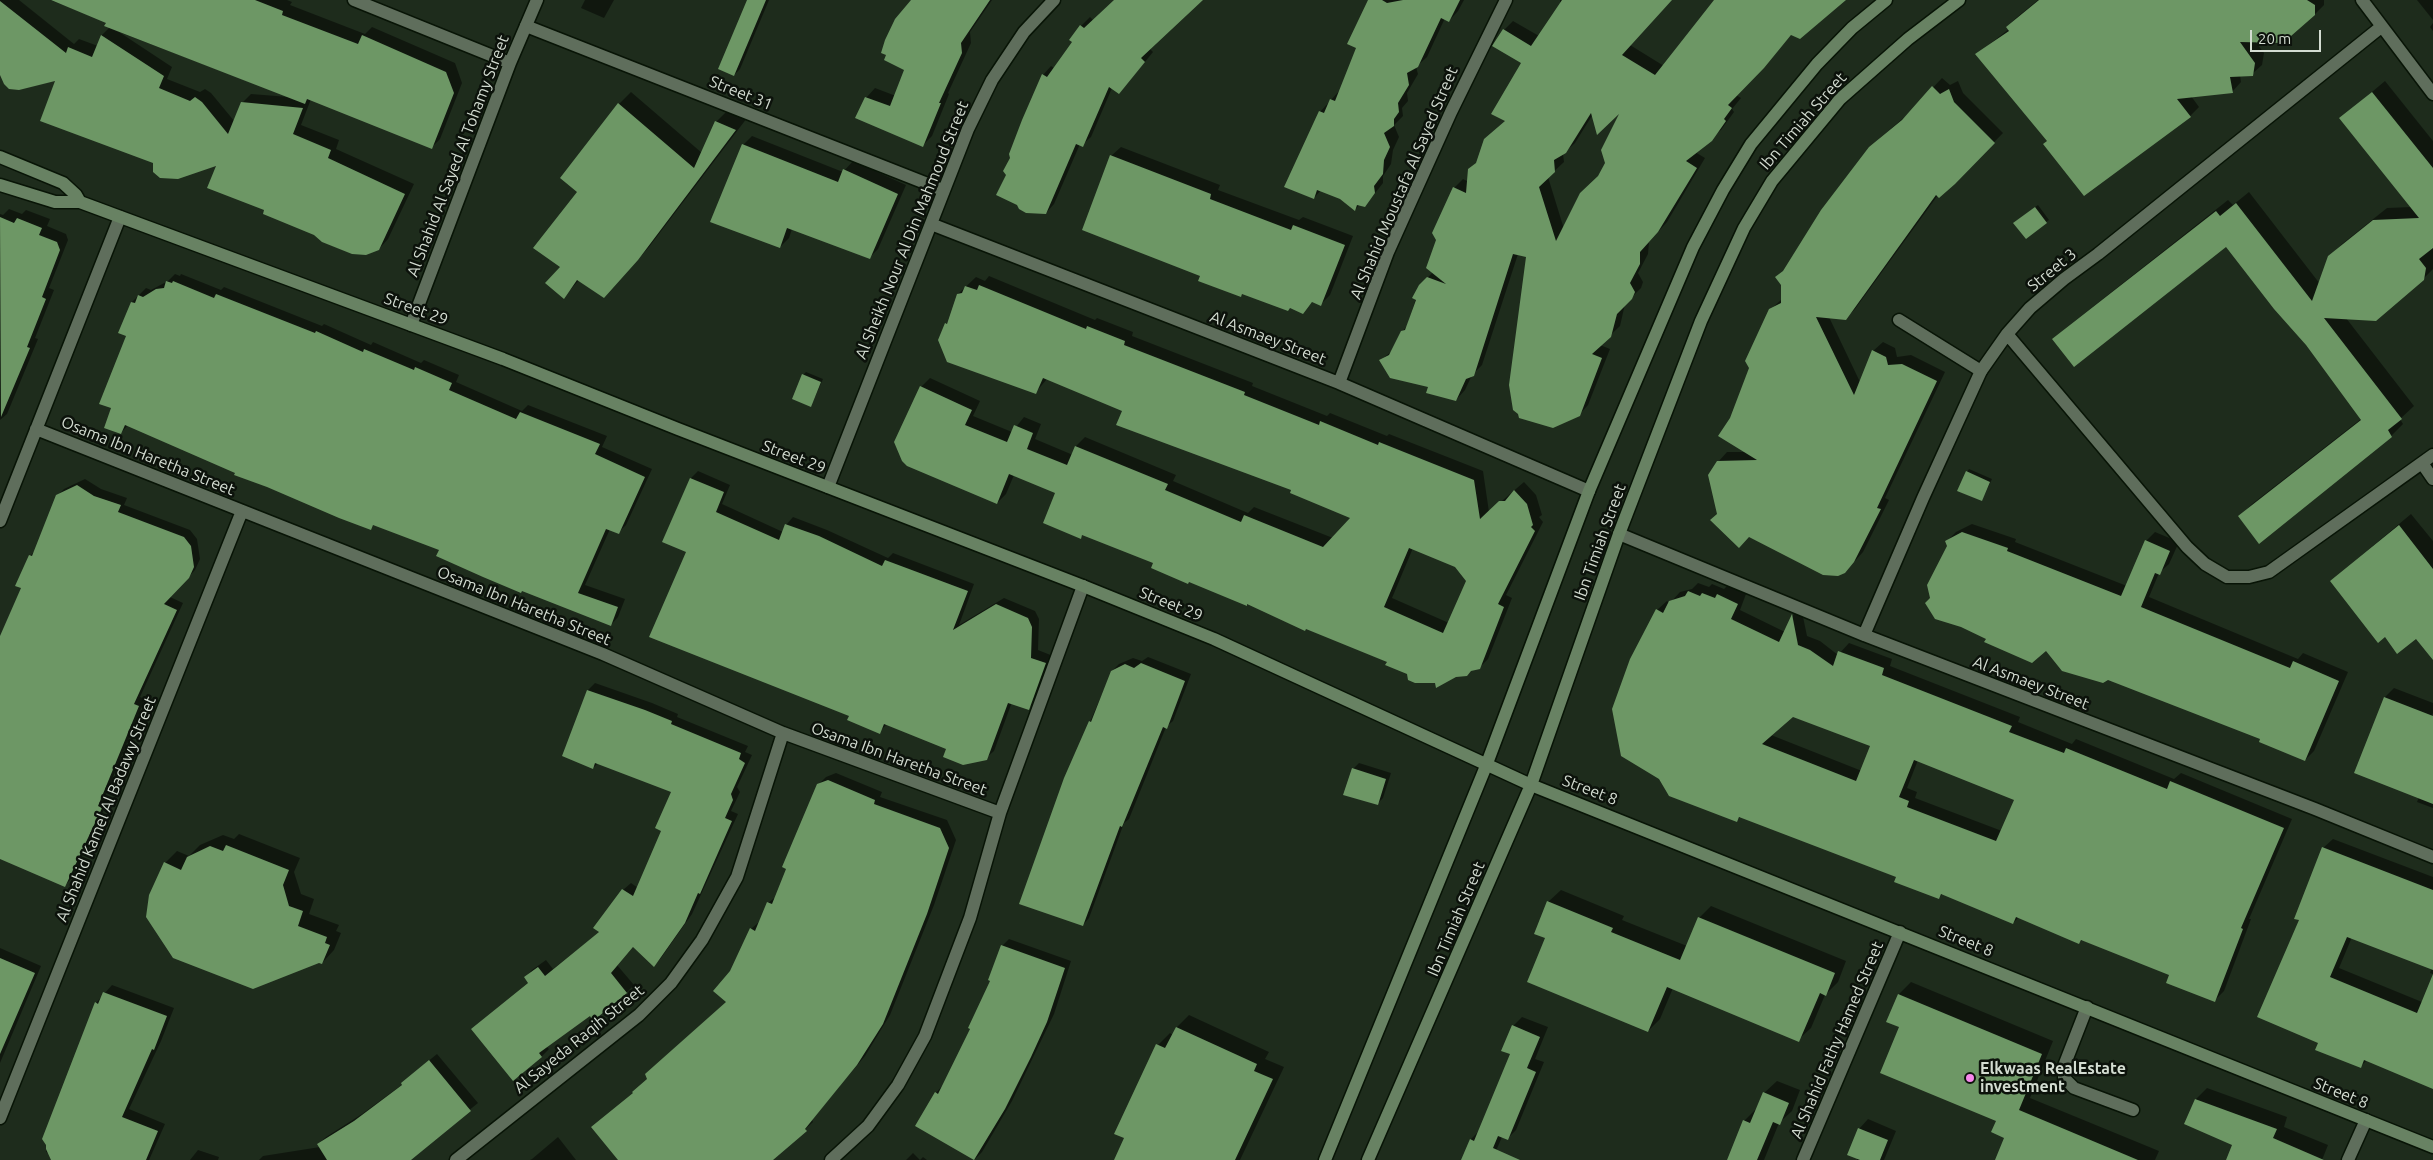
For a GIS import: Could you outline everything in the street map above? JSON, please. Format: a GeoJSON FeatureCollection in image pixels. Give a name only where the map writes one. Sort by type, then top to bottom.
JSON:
{"type":"FeatureCollection","features":[{"type":"Feature","properties":{"kind":"street"},"geometry":{"type":"LineString","coordinates":[[354,0],[510,63]]}},
{"type":"Feature","properties":{"kind":"street","name":"Al Shahid Al Sayed Al Tohamy Street"},"geometry":{"type":"LineString","coordinates":[[411,325],[510,63],[537,0]]}},
{"type":"Feature","properties":{"kind":"street","name":"Al Sheikh Nour Al Din Mahmoud Street"},"geometry":{"type":"LineString","coordinates":[[828,487],[968,129],[992,80],[1024,32],[1054,0]]}},
{"type":"Feature","properties":{"kind":"street","name":"Al Shahid Moustafa Al Sayed Street"},"geometry":{"type":"LineString","coordinates":[[1339,383],[1388,252],[1451,112],[1506,0]]}},
{"type":"Feature","properties":{"kind":"street","name":"Ibn Timiah Street"},"geometry":{"type":"LineString","coordinates":[[1325,1160],[1486,766],[1589,490],[1675,288],[1728,182],[1751,144],[1817,64],[1852,28],[1886,0]]}},
{"type":"Feature","properties":{"kind":"street","name":"Ibn Timiah Street"},"geometry":{"type":"LineString","coordinates":[[1368,1160],[1531,785],[1619,534],[1701,321],[1744,228],[1772,181],[1840,99],[1881,62],[1959,0]]}},
{"type":"Feature","properties":{"kind":"street"},"geometry":{"type":"LineString","coordinates":[[2362,0],[2433,94]]}},
{"type":"Feature","properties":{"kind":"street","name":"Street 31"},"geometry":{"type":"LineString","coordinates":[[526,26],[943,190]]}},
{"type":"Feature","properties":{"kind":"street","name":"Street 3"},"geometry":{"type":"LineString","coordinates":[[1864,635],[1923,498],[1981,371],[2007,334],[2030,308],[2064,279],[2098,254],[2381,26]]}},
{"type":"Feature","properties":{"kind":"street","name":"Street 29"},"geometry":{"type":"LineString","coordinates":[[0,157],[63,183],[76,195],[80,202]]}},
{"type":"Feature","properties":{"kind":"street","name":"Street 29"},"geometry":{"type":"LineString","coordinates":[[0,185],[55,202],[80,202],[120,216],[411,325],[1083,586],[1214,640],[1486,766]]}},
{"type":"Feature","properties":{"kind":"street"},"geometry":{"type":"LineString","coordinates":[[0,521],[120,216]]}},
{"type":"Feature","properties":{"kind":"street","name":"Al Asmaey Street"},"geometry":{"type":"LineString","coordinates":[[931,224],[1339,383],[1589,490]]}},
{"type":"Feature","properties":{"kind":"street"},"geometry":{"type":"LineString","coordinates":[[1899,320],[1981,371]]}},
{"type":"Feature","properties":{"kind":"street"},"geometry":{"type":"LineString","coordinates":[[2007,334],[2187,547],[2206,564],[2228,577],[2249,577],[2269,572],[2433,455]]}},
{"type":"Feature","properties":{"kind":"street","name":"Osama Ibn Haretha Street"},"geometry":{"type":"LineString","coordinates":[[36,429],[603,654],[783,733],[1000,813]]}},
{"type":"Feature","properties":{"kind":"street"},"geometry":{"type":"LineString","coordinates":[[2422,463],[2433,479]]}},
{"type":"Feature","properties":{"kind":"street","name":"Al Shahid Kamel Al Badawy Street"},"geometry":{"type":"LineString","coordinates":[[0,1118],[242,511]]}},
{"type":"Feature","properties":{"kind":"street","name":"Al Asmaey Street"},"geometry":{"type":"LineString","coordinates":[[1619,534],[1864,635],[2315,809],[2433,857]]}},
{"type":"Feature","properties":{"kind":"street"},"geometry":{"type":"LineString","coordinates":[[831,1160],[868,1126],[898,1085],[925,1036],[970,918],[1000,813],[1083,586]]}},
{"type":"Feature","properties":{"kind":"street","name":"Al Sayeda Raqih Street"},"geometry":{"type":"LineString","coordinates":[[456,1160],[639,1015],[670,983],[702,940],[737,877],[783,733]]}},
{"type":"Feature","properties":{"kind":"street","name":"Street 8"},"geometry":{"type":"LineString","coordinates":[[1486,766],[2433,1147]]}},
{"type":"Feature","properties":{"kind":"street","name":"Al Shahid Fathy Hamed Street"},"geometry":{"type":"LineString","coordinates":[[1803,1160],[1900,932]]}},
{"type":"Feature","properties":{"kind":"street"},"geometry":{"type":"LineString","coordinates":[[2087,1007],[2064,1066],[2064,1078],[2074,1088],[2133,1110]]}},
{"type":"Feature","properties":{"kind":"street"},"geometry":{"type":"LineString","coordinates":[[2348,1160],[2366,1120]]}},
{"type":"Feature","properties":{"kind":"building"},"geometry":{"type":"Polygon","coordinates":[[[51,0],[255,0],[283,11],[282,15],[358,44],[362,35],[446,72],[454,93],[432,149],[307,99],[305,104],[104,26],[106,23],[51,0]]]}},
{"type":"Feature","properties":{"kind":"building"},"geometry":{"type":"Polygon","coordinates":[[[747,0],[766,0],[734,76],[718,69],[747,0]]]}},
{"type":"Feature","properties":{"kind":"building"},"geometry":{"type":"Polygon","coordinates":[[[911,0],[990,0],[961,43],[962,53],[939,103],[941,103],[923,147],[855,118],[865,97],[890,106],[904,70],[884,60],[886,55],[881,53],[895,19],[911,0]]]}},
{"type":"Feature","properties":{"kind":"building"},"geometry":{"type":"Polygon","coordinates":[[[1114,0],[1203,0],[1141,58],[1145,62],[1119,94],[1109,87],[1083,147],[1076,144],[1046,214],[1026,213],[1019,209],[1017,205],[996,195],[1006,175],[1003,171],[1010,158],[1009,154],[1022,120],[1042,74],[1047,77],[1072,42],[1069,40],[1080,25],[1084,28],[1114,0]]]}},
{"type":"Feature","properties":{"kind":"building"},"geometry":{"type":"Polygon","coordinates":[[[1368,0],[1382,0],[1387,3],[1403,0],[1460,0],[1449,22],[1441,18],[1418,67],[1407,73],[1409,85],[1398,103],[1399,112],[1394,119],[1394,126],[1384,133],[1390,147],[1384,160],[1383,174],[1374,186],[1375,193],[1365,207],[1357,205],[1355,211],[1340,199],[1317,190],[1314,199],[1284,187],[1319,111],[1324,113],[1330,99],[1335,101],[1356,48],[1347,44],[1368,0]]]}},
{"type":"Feature","properties":{"kind":"building"},"geometry":{"type":"Polygon","coordinates":[[[1562,0],[1672,0],[1622,55],[1655,75],[1714,0],[1846,0],[1800,39],[1791,35],[1764,68],[1728,105],[1732,108],[1724,119],[1726,121],[1712,141],[1686,161],[1697,168],[1658,232],[1640,252],[1640,264],[1630,283],[1635,292],[1632,299],[1617,314],[1611,337],[1592,354],[1602,358],[1580,416],[1553,428],[1519,418],[1518,414],[1513,410],[1509,385],[1526,257],[1513,254],[1474,376],[1466,379],[1456,401],[1426,393],[1428,387],[1390,378],[1379,360],[1389,355],[1401,331],[1405,330],[1416,300],[1412,298],[1419,285],[1427,277],[1446,284],[1426,268],[1436,240],[1432,233],[1453,187],[1466,193],[1468,169],[1476,163],[1484,139],[1505,121],[1491,114],[1521,63],[1492,46],[1503,29],[1531,46],[1562,0]],[[1591,113],[1566,153],[1554,160],[1555,172],[1539,187],[1556,241],[1580,193],[1598,176],[1605,163],[1601,150],[1619,114],[1597,135],[1591,113]]]}},
{"type":"Feature","properties":{"kind":"building"},"geometry":{"type":"Polygon","coordinates":[[[2039,0],[2307,0],[2315,5],[2315,15],[2283,43],[2240,42],[2255,63],[2253,76],[2230,77],[2233,93],[2177,99],[2191,117],[2084,196],[2043,144],[2047,141],[1975,54],[2009,31],[2006,27],[2039,0]]]}},
{"type":"Feature","properties":{"kind":"building"},"geometry":{"type":"Polygon","coordinates":[[[0,1],[66,53],[68,47],[92,57],[101,35],[164,76],[159,88],[190,101],[195,97],[202,102],[228,134],[241,102],[303,108],[293,134],[331,150],[328,158],[405,194],[379,250],[366,255],[352,254],[322,242],[314,235],[263,214],[264,210],[207,188],[216,166],[178,179],[160,178],[153,172],[153,163],[40,121],[55,81],[19,90],[9,89],[4,84],[0,75],[0,1]]]}},
{"type":"Feature","properties":{"kind":"building"},"geometry":{"type":"Polygon","coordinates":[[[1932,86],[1940,94],[1949,89],[1954,102],[1995,143],[1955,184],[1939,198],[1936,195],[1846,320],[1816,317],[1854,395],[1872,350],[1886,357],[1888,365],[1902,364],[1937,381],[1877,508],[1881,509],[1854,562],[1845,573],[1838,576],[1823,575],[1749,537],[1739,548],[1710,520],[1717,514],[1708,475],[1717,461],[1757,460],[1718,436],[1730,418],[1749,368],[1745,361],[1769,309],[1781,303],[1781,285],[1775,277],[1783,271],[1821,210],[1869,147],[1902,120],[1932,86]]]}},
{"type":"Feature","properties":{"kind":"building"},"geometry":{"type":"Polygon","coordinates":[[[2372,92],[2433,168],[2433,248],[2419,259],[2426,268],[2424,280],[2376,321],[2324,318],[2402,419],[2388,430],[2392,437],[2259,544],[2238,516],[2361,420],[2306,345],[2274,309],[2226,247],[2074,367],[2052,339],[2216,211],[2220,216],[2236,203],[2312,301],[2328,256],[2373,220],[2419,218],[2339,118],[2372,92]]]}},
{"type":"Feature","properties":{"kind":"building"},"geometry":{"type":"Polygon","coordinates":[[[618,103],[694,168],[715,121],[736,130],[638,260],[604,298],[577,280],[564,299],[545,283],[560,267],[533,248],[577,192],[560,178],[618,103]]]}},
{"type":"Feature","properties":{"kind":"building"},"geometry":{"type":"Polygon","coordinates":[[[742,144],[838,182],[843,169],[898,194],[870,259],[787,228],[780,248],[710,222],[742,144]]]}},
{"type":"Feature","properties":{"kind":"building"},"geometry":{"type":"Polygon","coordinates":[[[1110,155],[1211,194],[1210,199],[1291,230],[1293,225],[1345,245],[1321,306],[1312,302],[1303,314],[1290,308],[1288,311],[1242,294],[1241,297],[1198,281],[1200,276],[1082,230],[1110,155]]]}},
{"type":"Feature","properties":{"kind":"building"},"geometry":{"type":"Polygon","coordinates":[[[2035,207],[2047,223],[2026,239],[2013,223],[2035,207]]]}},
{"type":"Feature","properties":{"kind":"building"},"geometry":{"type":"Polygon","coordinates":[[[0,217],[14,223],[17,218],[42,228],[39,235],[57,242],[60,250],[42,297],[46,299],[27,347],[30,348],[1,417],[0,217]]]}},
{"type":"Feature","properties":{"kind":"building"},"geometry":{"type":"Polygon","coordinates":[[[166,281],[172,283],[173,281],[214,298],[216,294],[315,333],[316,331],[363,352],[364,349],[414,370],[415,367],[452,383],[449,390],[516,419],[520,412],[600,444],[595,454],[645,477],[619,534],[606,529],[578,593],[618,607],[611,626],[483,577],[436,556],[439,550],[373,525],[371,530],[234,475],[235,473],[125,425],[121,434],[104,428],[111,408],[99,404],[126,336],[118,333],[131,302],[135,303],[138,295],[143,297],[156,289],[164,288],[166,281]]]}},
{"type":"Feature","properties":{"kind":"building"},"geometry":{"type":"Polygon","coordinates":[[[979,285],[1086,329],[1087,326],[1125,341],[1124,345],[1245,392],[1244,395],[1319,425],[1320,421],[1378,445],[1379,442],[1474,480],[1480,519],[1499,501],[1505,501],[1514,490],[1527,504],[1533,525],[1531,527],[1535,531],[1498,604],[1504,607],[1480,669],[1471,671],[1467,676],[1456,677],[1436,688],[1435,683],[1415,683],[1408,680],[1407,674],[1385,665],[1387,662],[1306,629],[1305,631],[1247,604],[1247,606],[1189,582],[1188,584],[1151,568],[1153,563],[1082,535],[1081,539],[1043,523],[1055,493],[1009,474],[997,504],[907,466],[902,461],[894,442],[920,386],[972,410],[965,425],[1007,442],[1014,425],[1033,433],[1027,449],[1067,465],[1075,446],[1168,484],[1165,490],[1241,522],[1244,515],[1323,547],[1350,518],[1290,493],[1291,490],[1116,425],[1122,411],[1043,378],[1036,394],[947,362],[938,340],[945,323],[947,324],[957,294],[962,293],[965,286],[977,290],[979,285]],[[1409,548],[1384,607],[1443,633],[1466,581],[1455,567],[1409,548]]]}},
{"type":"Feature","properties":{"kind":"building"},"geometry":{"type":"Polygon","coordinates":[[[802,374],[821,382],[811,407],[792,399],[802,374]]]}},
{"type":"Feature","properties":{"kind":"building"},"geometry":{"type":"Polygon","coordinates":[[[1966,471],[1990,482],[1982,501],[1957,491],[1966,471]]]}},
{"type":"Feature","properties":{"kind":"building"},"geometry":{"type":"Polygon","coordinates":[[[690,478],[724,492],[716,512],[779,540],[785,524],[819,536],[882,566],[885,560],[968,591],[953,630],[996,604],[1028,618],[1032,627],[1031,658],[1046,663],[1029,710],[1008,703],[987,760],[963,765],[943,757],[946,749],[884,724],[880,734],[847,720],[849,716],[649,637],[686,552],[662,542],[690,478]]]}},
{"type":"Feature","properties":{"kind":"building"},"geometry":{"type":"Polygon","coordinates":[[[77,485],[94,496],[121,505],[118,512],[184,537],[191,546],[194,567],[189,578],[164,604],[177,610],[134,704],[139,706],[98,806],[102,808],[65,887],[0,859],[0,636],[21,588],[15,586],[29,555],[32,556],[56,495],[77,485]]]}},
{"type":"Feature","properties":{"kind":"building"},"geometry":{"type":"Polygon","coordinates":[[[2399,525],[2433,569],[2433,660],[2416,639],[2397,654],[2385,637],[2378,643],[2330,581],[2399,525]]]}},
{"type":"Feature","properties":{"kind":"building"},"geometry":{"type":"Polygon","coordinates":[[[1962,532],[2008,548],[2007,551],[2121,596],[2145,540],[2170,551],[2160,575],[2155,573],[2141,607],[2290,668],[2293,661],[2339,681],[2305,761],[2259,742],[2260,739],[2108,680],[2103,683],[2062,671],[2046,651],[2032,663],[1984,642],[1986,639],[1961,627],[1935,619],[1925,603],[1930,598],[1927,585],[1947,546],[1945,541],[1962,532]]]}},
{"type":"Feature","properties":{"kind":"building"},"geometry":{"type":"Polygon","coordinates":[[[1688,591],[1700,596],[1702,593],[1715,598],[1717,594],[1738,604],[1731,619],[1779,642],[1792,614],[1798,645],[1810,650],[1833,666],[1838,651],[1884,668],[1882,675],[2012,726],[2009,732],[2064,753],[2066,748],[2167,789],[2170,781],[2284,828],[2241,928],[2243,929],[2215,1002],[2166,983],[2169,975],[2081,940],[2079,944],[2016,917],[2013,924],[1941,894],[1939,899],[1894,882],[1896,877],[1739,817],[1737,822],[1669,796],[1659,779],[1621,756],[1612,709],[1630,659],[1656,609],[1663,613],[1669,601],[1685,596],[1688,591]],[[1793,717],[1762,744],[1856,781],[1870,746],[1793,717]],[[1914,760],[1899,797],[1909,801],[1907,807],[1996,841],[2014,800],[1914,760]]]}},
{"type":"Feature","properties":{"kind":"building"},"geometry":{"type":"Polygon","coordinates":[[[1141,663],[1185,681],[1167,729],[1163,727],[1122,827],[1120,826],[1083,926],[1019,904],[1064,778],[1089,721],[1091,722],[1111,671],[1125,664],[1134,668],[1141,663]]]}},
{"type":"Feature","properties":{"kind":"building"},"geometry":{"type":"Polygon","coordinates":[[[587,690],[672,721],[671,724],[741,753],[739,759],[745,763],[731,794],[733,800],[725,818],[732,821],[700,894],[698,893],[685,923],[654,967],[633,947],[611,973],[627,993],[593,1021],[590,1016],[539,1053],[542,1057],[513,1081],[471,1029],[528,983],[524,977],[538,967],[545,976],[599,932],[593,928],[622,889],[633,896],[661,831],[655,828],[671,792],[595,763],[593,769],[562,756],[587,690]]]}},
{"type":"Feature","properties":{"kind":"building"},"geometry":{"type":"Polygon","coordinates":[[[2384,697],[2433,716],[2433,804],[2354,773],[2384,697]]]}},
{"type":"Feature","properties":{"kind":"building"},"geometry":{"type":"Polygon","coordinates":[[[1352,768],[1386,779],[1378,805],[1343,795],[1352,768]]]}},
{"type":"Feature","properties":{"kind":"building"},"geometry":{"type":"Polygon","coordinates":[[[828,780],[875,800],[874,804],[940,828],[949,848],[927,914],[883,1024],[857,1065],[805,1129],[807,1131],[773,1160],[618,1160],[591,1127],[633,1093],[647,1079],[645,1074],[726,1002],[713,991],[730,971],[750,928],[755,931],[767,902],[772,904],[786,869],[782,867],[817,784],[828,780]]]}},
{"type":"Feature","properties":{"kind":"building"},"geometry":{"type":"Polygon","coordinates":[[[226,845],[289,870],[283,885],[289,906],[303,911],[298,926],[327,937],[325,943],[330,945],[322,964],[319,963],[253,989],[173,958],[146,917],[149,895],[164,862],[181,870],[187,857],[210,846],[223,851],[226,845]]]}},
{"type":"Feature","properties":{"kind":"building"},"geometry":{"type":"Polygon","coordinates":[[[2322,847],[2433,890],[2433,970],[2347,937],[2330,977],[2417,1013],[2433,974],[2433,1089],[2364,1060],[2361,1068],[2315,1050],[2318,1043],[2257,1017],[2299,920],[2294,919],[2322,847]]]}},
{"type":"Feature","properties":{"kind":"building"},"geometry":{"type":"Polygon","coordinates":[[[1547,901],[1613,928],[1611,932],[1680,960],[1698,917],[1835,973],[1826,996],[1820,993],[1799,1042],[1667,987],[1648,1032],[1527,982],[1545,938],[1534,934],[1547,901]]]}},
{"type":"Feature","properties":{"kind":"building"},"geometry":{"type":"Polygon","coordinates":[[[1001,945],[1065,968],[1047,1022],[1031,1057],[1005,1109],[974,1160],[915,1126],[935,1092],[938,1094],[970,1029],[968,1028],[990,981],[988,980],[1001,945]]]}},
{"type":"Feature","properties":{"kind":"building"},"geometry":{"type":"Polygon","coordinates":[[[0,958],[35,973],[0,1054],[0,958]]]}},
{"type":"Feature","properties":{"kind":"building"},"geometry":{"type":"Polygon","coordinates":[[[103,992],[167,1016],[154,1050],[152,1049],[122,1117],[158,1131],[146,1160],[51,1160],[42,1139],[95,1002],[98,1004],[103,992]]]}},
{"type":"Feature","properties":{"kind":"building"},"geometry":{"type":"Polygon","coordinates":[[[1898,994],[2042,1054],[2019,1110],[2138,1160],[1995,1160],[2004,1138],[1991,1132],[1996,1121],[1880,1073],[1899,1027],[1886,1022],[1898,994]]]}},
{"type":"Feature","properties":{"kind":"building"},"geometry":{"type":"Polygon","coordinates":[[[1512,1025],[1540,1037],[1527,1068],[1536,1072],[1508,1140],[1498,1136],[1493,1148],[1520,1160],[1461,1160],[1470,1139],[1474,1141],[1510,1054],[1501,1051],[1512,1025]]]}},
{"type":"Feature","properties":{"kind":"building"},"geometry":{"type":"Polygon","coordinates":[[[1176,1027],[1257,1064],[1254,1071],[1273,1079],[1235,1160],[1114,1160],[1124,1138],[1114,1134],[1156,1044],[1165,1048],[1176,1027]]]}},
{"type":"Feature","properties":{"kind":"building"},"geometry":{"type":"Polygon","coordinates":[[[429,1060],[471,1111],[411,1160],[327,1160],[317,1144],[354,1121],[402,1085],[401,1083],[429,1060]]]}},
{"type":"Feature","properties":{"kind":"building"},"geometry":{"type":"Polygon","coordinates":[[[1763,1092],[1789,1103],[1780,1125],[1773,1122],[1757,1160],[1727,1160],[1743,1120],[1750,1123],[1763,1092]]]}},
{"type":"Feature","properties":{"kind":"building"},"geometry":{"type":"Polygon","coordinates":[[[2195,1099],[2277,1129],[2273,1138],[2324,1160],[2226,1160],[2232,1145],[2184,1124],[2195,1099]]]}},
{"type":"Feature","properties":{"kind":"building"},"geometry":{"type":"Polygon","coordinates":[[[1858,1128],[1888,1140],[1880,1160],[1860,1160],[1847,1155],[1858,1128]]]}},
{"type":"Feature","properties":{"kind":"place","name":"Elkwaas RealEstate investment"},"geometry":{"type":"Point","coordinates":[1970,1078]}}]}
